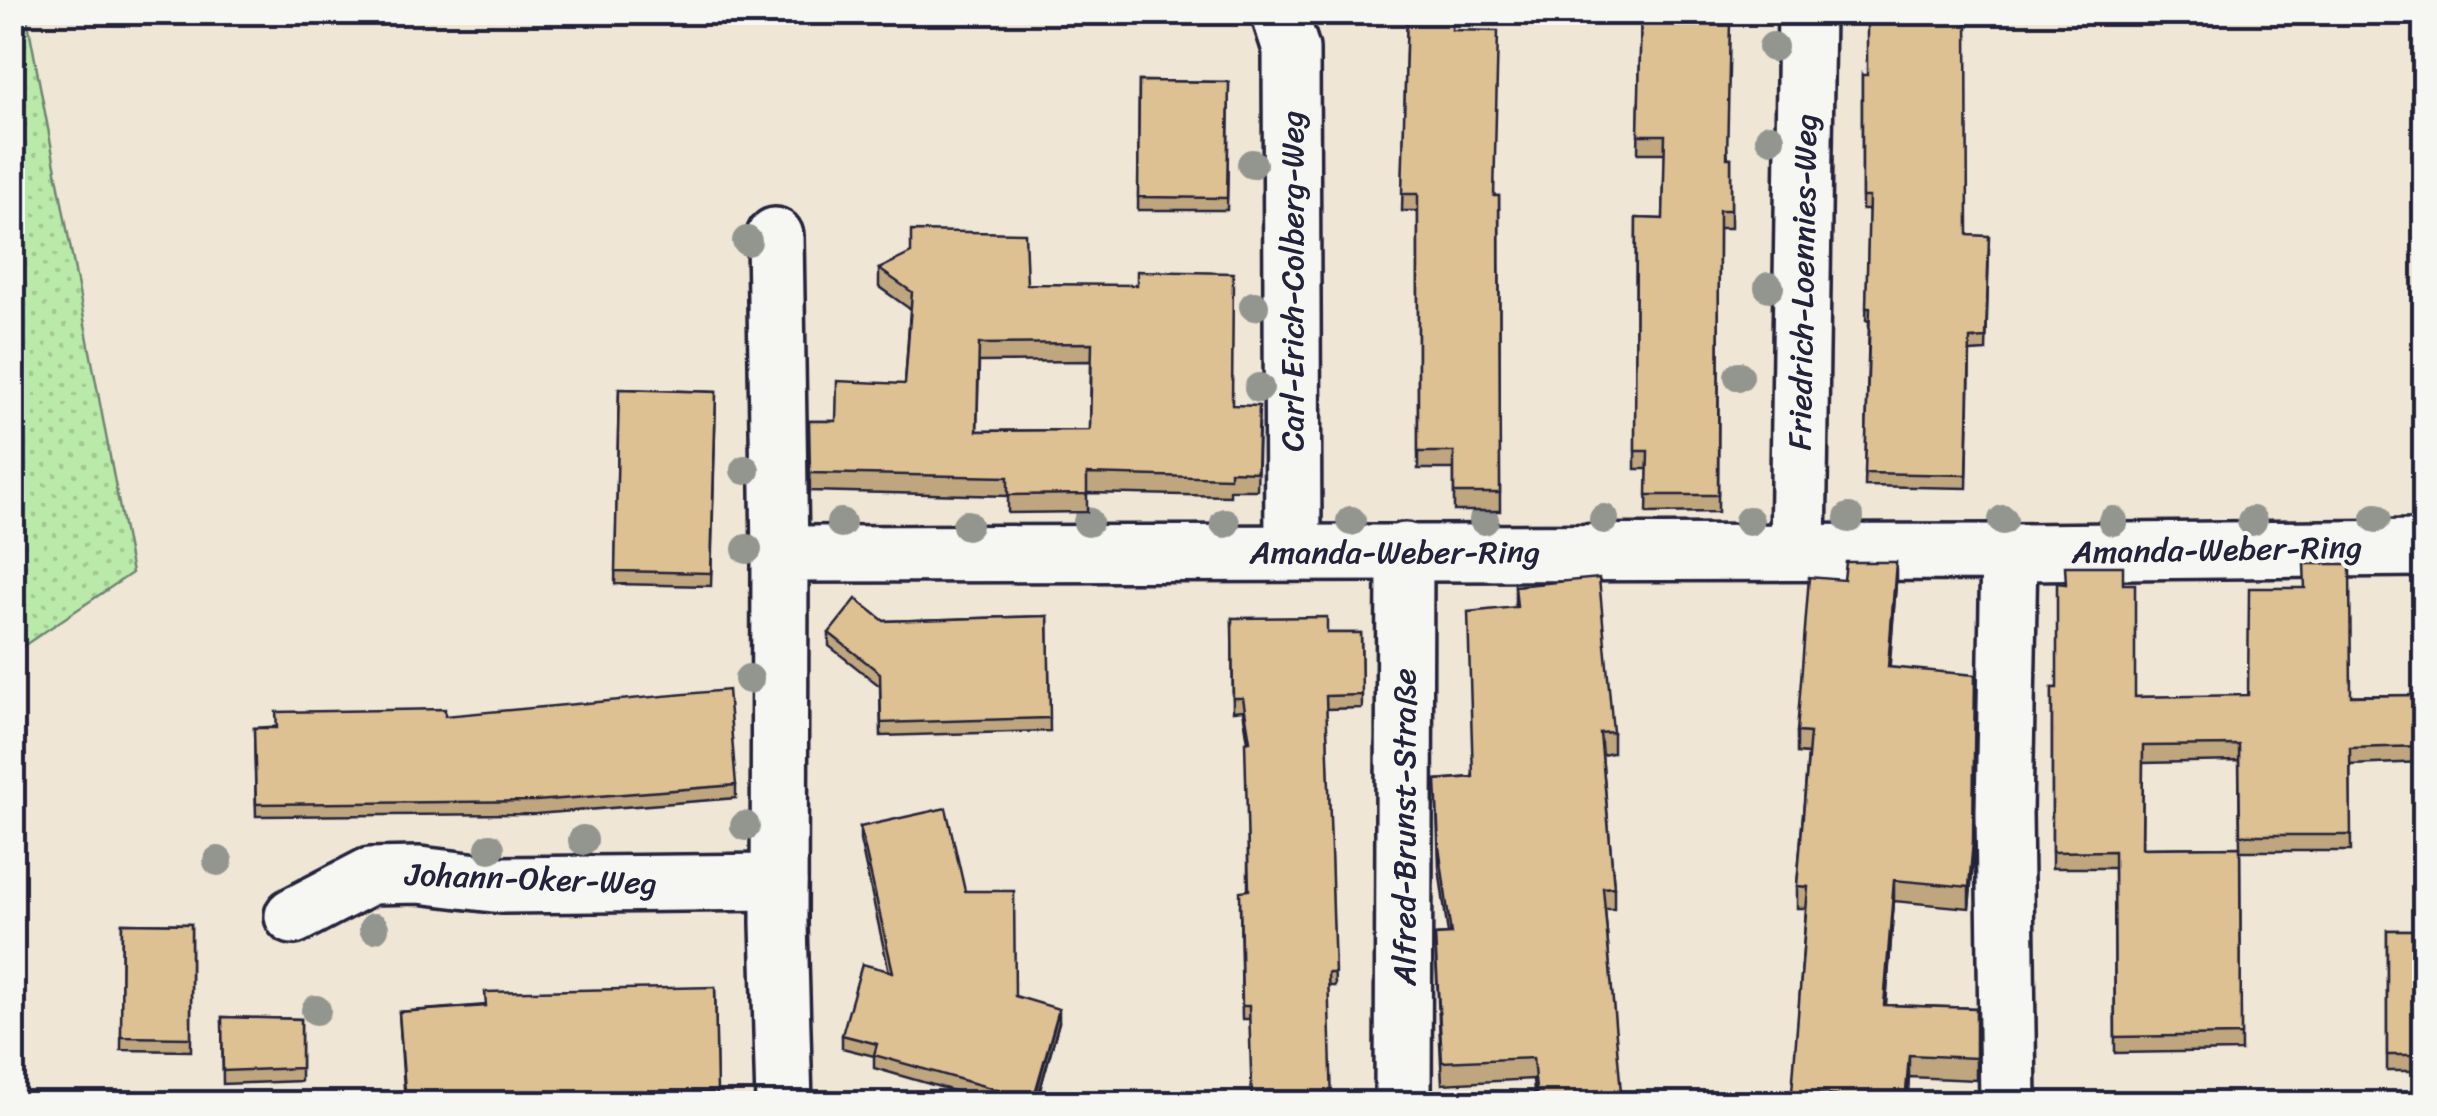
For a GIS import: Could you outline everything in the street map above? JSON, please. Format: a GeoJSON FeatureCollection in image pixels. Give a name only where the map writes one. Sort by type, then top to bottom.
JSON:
{"type":"FeatureCollection","features":[{"type":"Feature","properties":{"kind":"street","name":"Carl-Erich-Colberg-Weg"},"geometry":{"type":"LineString","coordinates":[[1279,12],[1291,48],[1293,552]]}},
{"type":"Feature","properties":{"kind":"street","name":"Friedrich-Loennies-Weg"},"geometry":{"type":"LineString","coordinates":[[1798,552],[1806,12]]}},
{"type":"Feature","properties":{"kind":"street"},"geometry":{"type":"LineString","coordinates":[[774,236],[784,1104]]}},
{"type":"Feature","properties":{"kind":"street","name":"Amanda-Weber-Ring"},"geometry":{"type":"LineString","coordinates":[[780,554],[2424,548]]}},
{"type":"Feature","properties":{"kind":"street","name":"Alfred-Brunst-Straße"},"geometry":{"type":"LineString","coordinates":[[1403,1104],[1405,551]]}},
{"type":"Feature","properties":{"kind":"street"},"geometry":{"type":"LineString","coordinates":[[2008,1104],[2004,812],[2009,552]]}},
{"type":"Feature","properties":{"kind":"street","name":"Johann-Oker-Weg"},"geometry":{"type":"LineString","coordinates":[[293,916],[370,876],[419,875],[502,885],[779,882]]}},
{"type":"Feature","properties":{"kind":"green space"},"geometry":{"type":"Polygon","coordinates":[[[26,12],[132,573],[13,653],[12,13],[26,12]]]}},
{"type":"Feature","properties":{"kind":"building"},"geometry":{"type":"Polygon","coordinates":[[[1407,12],[1452,12],[1452,30],[1498,31],[1494,196],[1499,196],[1500,493],[1454,493],[1454,452],[1418,452],[1418,194],[1402,194],[1407,12]]]}},
{"type":"Feature","properties":{"kind":"building"},"geometry":{"type":"Polygon","coordinates":[[[1641,12],[1714,12],[1714,21],[1730,21],[1727,158],[1731,158],[1731,210],[1719,210],[1718,495],[1647,495],[1648,451],[1635,451],[1636,218],[1663,219],[1665,135],[1638,135],[1641,12]]]}},
{"type":"Feature","properties":{"kind":"building"},"geometry":{"type":"Polygon","coordinates":[[[1867,12],[1967,12],[1968,235],[1989,236],[1986,338],[1970,339],[1967,475],[1865,473],[1870,308],[1866,308],[1869,197],[1862,197],[1862,75],[1867,75],[1867,12]]]}},
{"type":"Feature","properties":{"kind":"building"},"geometry":{"type":"Polygon","coordinates":[[[1139,81],[1229,82],[1227,198],[1138,197],[1139,81]]]}},
{"type":"Feature","properties":{"kind":"building"},"geometry":{"type":"Polygon","coordinates":[[[911,231],[1025,233],[1027,284],[1137,285],[1137,271],[1233,273],[1232,405],[1259,406],[1257,472],[1230,471],[1230,478],[1087,474],[1087,494],[1008,495],[1008,477],[810,473],[809,421],[836,421],[837,381],[905,384],[912,292],[879,269],[911,253],[911,231]],[[1092,343],[979,344],[977,431],[1090,430],[1092,343]]]}},
{"type":"Feature","properties":{"kind":"building"},"geometry":{"type":"Polygon","coordinates":[[[619,389],[716,392],[711,573],[615,571],[619,389]]]}},
{"type":"Feature","properties":{"kind":"building"},"geometry":{"type":"Polygon","coordinates":[[[1846,562],[1896,562],[1888,667],[1975,675],[1969,887],[1894,880],[1884,1005],[1976,1008],[1976,1058],[1909,1055],[1905,1104],[1837,1104],[1837,1096],[1792,1092],[1808,887],[1797,886],[1810,733],[1797,732],[1809,577],[1844,580],[1846,562]]]}},
{"type":"Feature","properties":{"kind":"building"},"geometry":{"type":"Polygon","coordinates":[[[2304,564],[2350,564],[2351,696],[2424,695],[2424,746],[2350,748],[2351,835],[2240,835],[2239,745],[2143,746],[2142,848],[2240,847],[2241,1035],[2115,1037],[2114,851],[2052,852],[2052,688],[2057,688],[2057,583],[2066,584],[2065,566],[2123,566],[2123,584],[2135,584],[2135,697],[2248,695],[2249,588],[2305,588],[2304,564]]]}},
{"type":"Feature","properties":{"kind":"building"},"geometry":{"type":"Polygon","coordinates":[[[1599,578],[1613,732],[1600,733],[1614,887],[1603,888],[1621,1092],[1598,1094],[1599,1104],[1542,1104],[1542,1099],[1537,1100],[1533,1058],[1442,1062],[1435,935],[1451,934],[1439,847],[1436,780],[1473,777],[1468,612],[1517,607],[1515,586],[1599,578]]]}},
{"type":"Feature","properties":{"kind":"building"},"geometry":{"type":"Polygon","coordinates":[[[856,599],[884,621],[1048,616],[1050,718],[881,723],[880,673],[829,633],[856,599]]]}},
{"type":"Feature","properties":{"kind":"building"},"geometry":{"type":"Polygon","coordinates":[[[1327,617],[1327,633],[1361,633],[1362,695],[1326,696],[1335,973],[1328,973],[1332,1104],[1252,1104],[1249,1006],[1242,1006],[1240,891],[1249,890],[1245,742],[1250,741],[1243,698],[1233,698],[1232,618],[1327,617]]]}},
{"type":"Feature","properties":{"kind":"building"},"geometry":{"type":"Polygon","coordinates":[[[728,690],[736,785],[536,801],[256,804],[254,728],[277,728],[276,712],[445,709],[445,716],[728,690]]]}},
{"type":"Feature","properties":{"kind":"building"},"geometry":{"type":"Polygon","coordinates":[[[946,808],[965,891],[1014,891],[1015,996],[1059,1009],[1033,1100],[874,1055],[877,1044],[842,1035],[862,964],[893,972],[860,827],[946,808]]]}},
{"type":"Feature","properties":{"kind":"building"},"geometry":{"type":"Polygon","coordinates":[[[2417,854],[2424,854],[2424,1055],[2387,1055],[2387,930],[2419,930],[2417,854]]]}},
{"type":"Feature","properties":{"kind":"building"},"geometry":{"type":"Polygon","coordinates":[[[122,923],[191,924],[191,1038],[121,1037],[122,923]]]}},
{"type":"Feature","properties":{"kind":"building"},"geometry":{"type":"Polygon","coordinates":[[[715,987],[717,1091],[544,1094],[406,1104],[399,1012],[486,1006],[485,992],[715,987]]]}},
{"type":"Feature","properties":{"kind":"building"},"geometry":{"type":"Polygon","coordinates":[[[222,1017],[301,1019],[301,1068],[223,1071],[222,1017]]]}}]}
